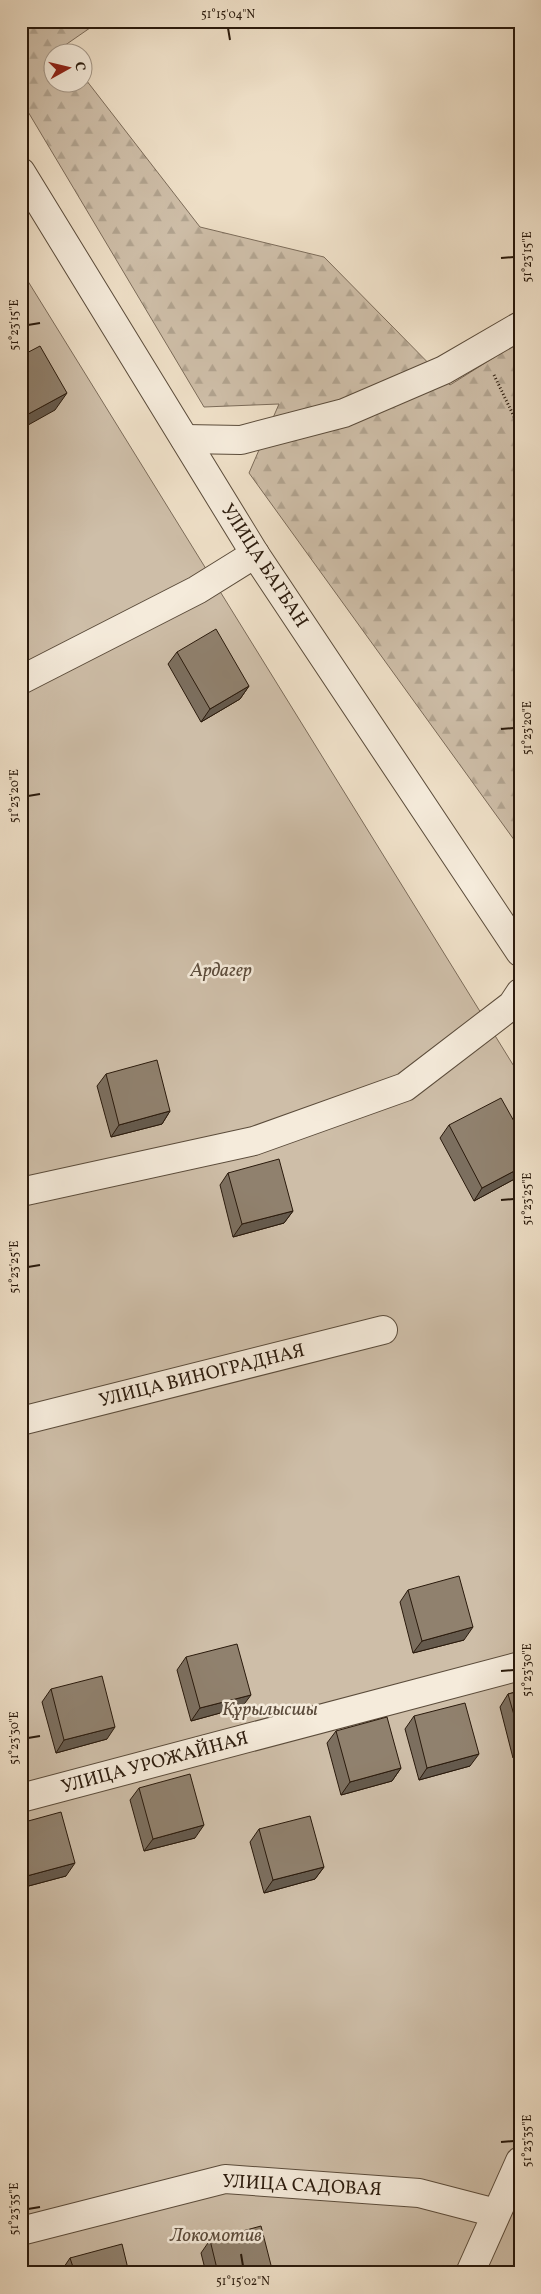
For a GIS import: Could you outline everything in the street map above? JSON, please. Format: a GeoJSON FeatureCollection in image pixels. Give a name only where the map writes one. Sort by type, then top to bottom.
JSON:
{"type":"FeatureCollection","features":[{"type":"Feature","properties":{"kind":"street","name":"УЛИЦА БАГБАН"},"geometry":{"type":"LineString","coordinates":[[21,172],[255,554],[520,952]]}},
{"type":"Feature","properties":{"kind":"street"},"geometry":{"type":"LineString","coordinates":[[185,439],[241,440],[344,413],[444,370],[520,326]]}},
{"type":"Feature","properties":{"kind":"street"},"geometry":{"type":"LineString","coordinates":[[21,680],[197,590],[255,554]]}},
{"type":"Feature","properties":{"kind":"street"},"geometry":{"type":"LineString","coordinates":[[21,1192],[254,1141],[405,1087],[512,1005],[520,993]]}},
{"type":"Feature","properties":{"kind":"street","name":"УЛИЦА ВИНОГРАДНАЯ"},"geometry":{"type":"LineString","coordinates":[[21,1421],[383,1330]]}},
{"type":"Feature","properties":{"kind":"street","name":"УЛИЦА УРОЖАЙНАЯ"},"geometry":{"type":"LineString","coordinates":[[21,1798],[520,1666]]}},
{"type":"Feature","properties":{"kind":"street"},"geometry":{"type":"LineString","coordinates":[[470,2273],[520,2161]]}},
{"type":"Feature","properties":{"kind":"street","name":"УЛИЦА САДОВАЯ"},"geometry":{"type":"LineString","coordinates":[[21,2231],[225,2179],[420,2193],[496,2213]]}},
{"type":"Feature","properties":{"kind":"path"},"geometry":{"type":"LineString","coordinates":[[481,348],[520,429]]}},
{"type":"Feature","properties":{"kind":"green space"},"geometry":{"type":"Polygon","coordinates":[[[21,21],[100,21],[70,42],[42,42],[42,92],[92,92],[92,88],[200,227],[324,257],[450,385],[520,341],[520,848],[249,473],[279,404],[204,407],[21,100],[21,21]]]}},
{"type":"Feature","properties":{"kind":"green space","name":"Құрылысшы"},"geometry":{"type":"Polygon","coordinates":[[[21,270],[520,1076],[520,2273],[21,2273],[21,270]]]}},
{"type":"Feature","properties":{"kind":"building"},"geometry":{"type":"Polygon","coordinates":[[[40,346],[67,393],[21,418],[21,356],[40,346]]]}},
{"type":"Feature","properties":{"kind":"building"},"geometry":{"type":"Polygon","coordinates":[[[216,629],[249,686],[210,709],[177,652],[216,629]]]}},
{"type":"Feature","properties":{"kind":"building"},"geometry":{"type":"Polygon","coordinates":[[[21,794],[26,802],[21,804],[21,794]]]}},
{"type":"Feature","properties":{"kind":"building"},"geometry":{"type":"Polygon","coordinates":[[[157,1060],[170,1111],[119,1125],[106,1074],[157,1060]]]}},
{"type":"Feature","properties":{"kind":"building"},"geometry":{"type":"Polygon","coordinates":[[[501,1098],[520,1132],[520,1168],[482,1188],[449,1125],[501,1098]]]}},
{"type":"Feature","properties":{"kind":"building"},"geometry":{"type":"Polygon","coordinates":[[[279,1159],[293,1211],[242,1224],[228,1173],[279,1159]]]}},
{"type":"Feature","properties":{"kind":"building"},"geometry":{"type":"Polygon","coordinates":[[[459,1576],[473,1627],[422,1641],[408,1590],[459,1576]]]}},
{"type":"Feature","properties":{"kind":"building"},"geometry":{"type":"Polygon","coordinates":[[[237,1644],[251,1695],[200,1708],[186,1657],[237,1644]]]}},
{"type":"Feature","properties":{"kind":"building"},"geometry":{"type":"Polygon","coordinates":[[[102,1676],[115,1727],[64,1740],[51,1689],[102,1676]]]}},
{"type":"Feature","properties":{"kind":"building"},"geometry":{"type":"Polygon","coordinates":[[[520,1691],[520,1736],[508,1694],[520,1691]]]}},
{"type":"Feature","properties":{"kind":"building"},"geometry":{"type":"Polygon","coordinates":[[[465,1703],[479,1754],[427,1768],[414,1716],[465,1703]]]}},
{"type":"Feature","properties":{"kind":"building"},"geometry":{"type":"Polygon","coordinates":[[[387,1717],[401,1768],[350,1782],[336,1731],[387,1717]]]}},
{"type":"Feature","properties":{"kind":"building"},"geometry":{"type":"Polygon","coordinates":[[[190,1774],[204,1825],[153,1839],[139,1788],[190,1774]]]}},
{"type":"Feature","properties":{"kind":"building"},"geometry":{"type":"Polygon","coordinates":[[[61,1812],[75,1863],[23,1877],[21,1869],[21,1823],[61,1812]]]}},
{"type":"Feature","properties":{"kind":"building"},"geometry":{"type":"Polygon","coordinates":[[[310,1816],[324,1867],[273,1880],[259,1829],[310,1816]]]}},
{"type":"Feature","properties":{"kind":"building"},"geometry":{"type":"Polygon","coordinates":[[[261,2226],[273,2273],[218,2273],[210,2240],[261,2226]]]}},
{"type":"Feature","properties":{"kind":"building"},"geometry":{"type":"Polygon","coordinates":[[[122,2244],[129,2273],[75,2273],[70,2258],[122,2244]]]}},
{"type":"Feature","properties":{"kind":"park label","name":"Ардагер"},"geometry":{"type":"Point","coordinates":[221,971]}},
{"type":"Feature","properties":{"kind":"park label","name":"Локомотив"},"geometry":{"type":"Point","coordinates":[216,2236]}}]}
